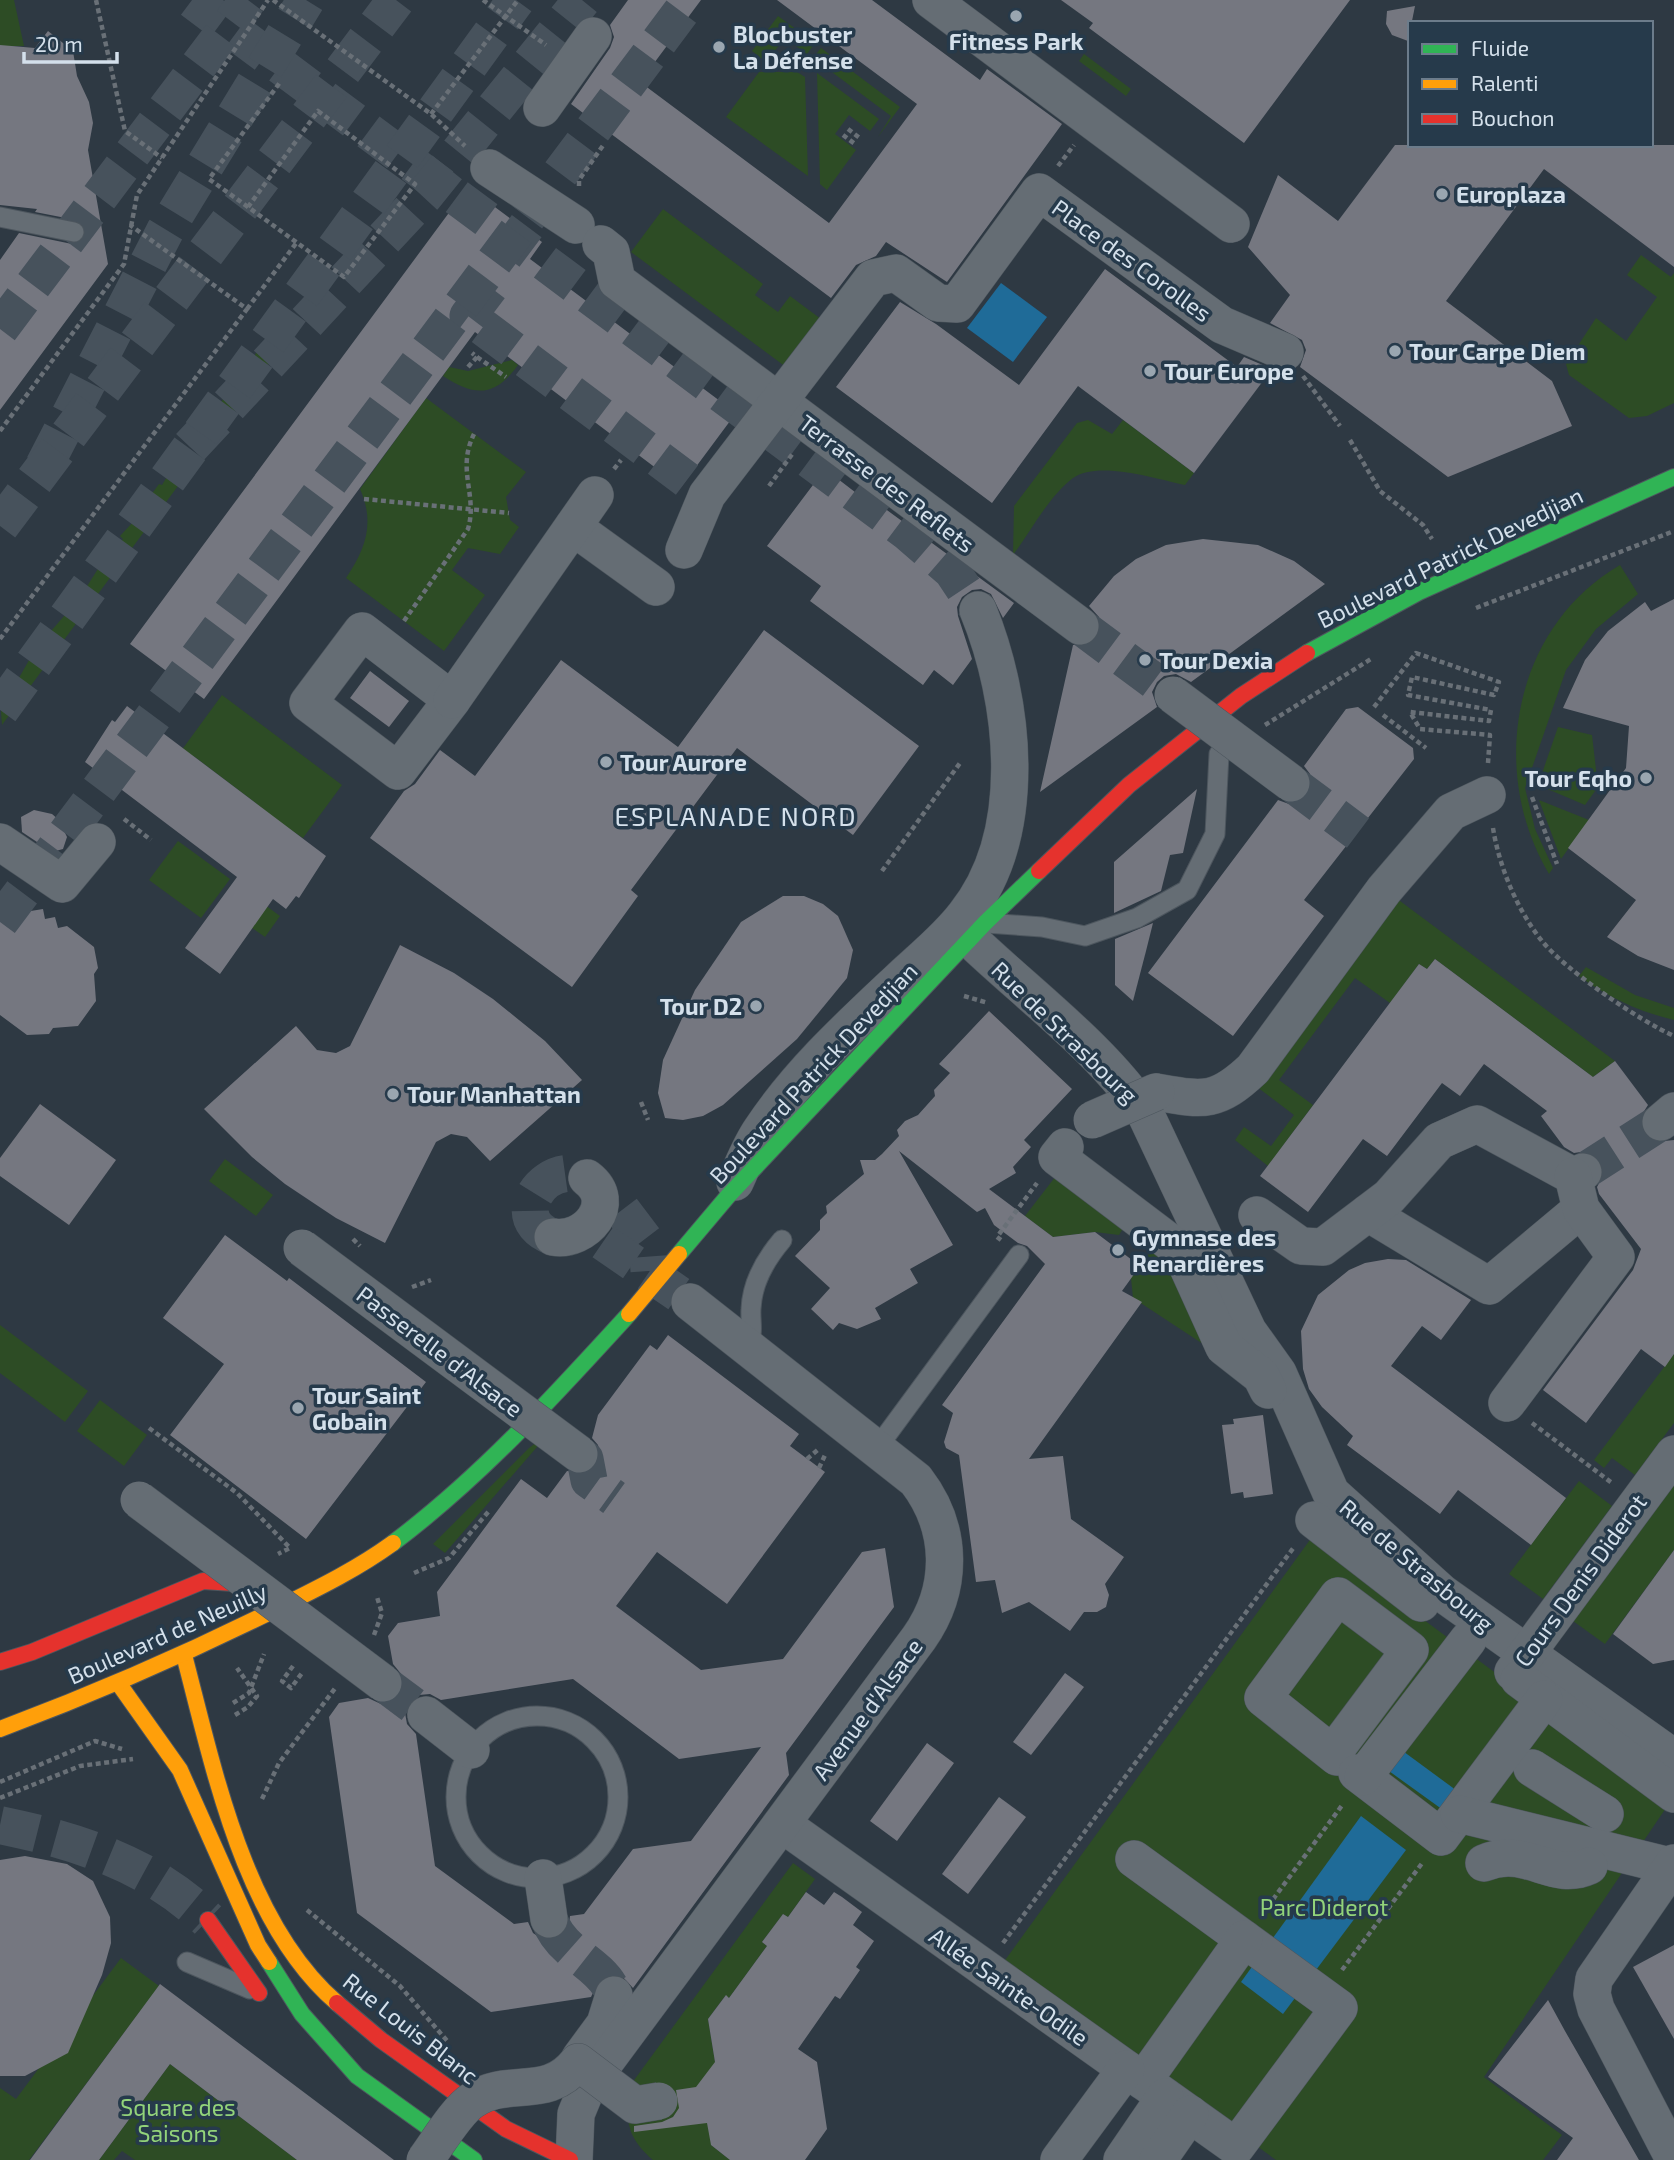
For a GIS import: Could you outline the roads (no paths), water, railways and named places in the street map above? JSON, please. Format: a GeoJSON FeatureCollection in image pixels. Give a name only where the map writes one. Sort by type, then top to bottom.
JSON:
{"type":"FeatureCollection","features":[{"type":"Feature","properties":{"kind":"main road","name":"Boulevard Patrick Devedjian"},"geometry":{"type":"LineString","coordinates":[[313,1591],[362,1566],[421,1522],[530,1422],[629,1314],[728,1196],[977,931],[1129,785],[1241,696],[1336,635],[1419,592],[1674,477]]}},
{"type":"Feature","properties":{"kind":"main road"},"geometry":{"type":"LineString","coordinates":[[0,1662],[32,1652],[203,1581],[225,1580],[313,1591]]}},
{"type":"Feature","properties":{"kind":"main road","name":"Boulevard de Neuilly"},"geometry":{"type":"LineString","coordinates":[[0,1729],[118,1684],[184,1655],[313,1591]]}},
{"type":"Feature","properties":{"kind":"main road","name":"Rue Louis Blanc"},"geometry":{"type":"LineString","coordinates":[[184,1655],[204,1732],[244,1860],[270,1920],[288,1948],[332,1998],[381,2040],[506,2129],[572,2160]]}},
{"type":"Feature","properties":{"kind":"main road"},"geometry":{"type":"LineString","coordinates":[[118,1684],[180,1770],[246,1920],[284,1987],[328,2046],[357,2076],[474,2160]]}},
{"type":"Feature","properties":{"kind":"main road"},"geometry":{"type":"LineString","coordinates":[[208,1920],[262,1999]]}},
{"type":"Feature","properties":{"kind":"main road"},"geometry":{"type":"LineString","coordinates":[[311,2051],[400,2108]]}},
{"type":"Feature","properties":{"kind":"street"},"geometry":{"type":"LineString","coordinates":[[931,0],[1231,224]]}},
{"type":"Feature","properties":{"kind":"street"},"geometry":{"type":"LineString","coordinates":[[542,108],[593,36]]}},
{"type":"Feature","properties":{"kind":"street","name":"Terrasse des Reflets"},"geometry":{"type":"LineString","coordinates":[[489,168],[565,228],[611,252],[617,281],[1080,626]]}},
{"type":"Feature","properties":{"kind":"street","name":"Place des Corolles"},"geometry":{"type":"LineString","coordinates":[[848,310],[873,278],[896,273],[938,303],[957,304],[1039,192],[1222,325],[1285,352]]}},
{"type":"Feature","properties":{"kind":"street","name":"Terrasse des Reflets"},"geometry":{"type":"LineString","coordinates":[[777,401],[848,310]]}},
{"type":"Feature","properties":{"kind":"street"},"geometry":{"type":"LineString","coordinates":[[684,550],[697,487],[777,401]]}},
{"type":"Feature","properties":{"kind":"street"},"geometry":{"type":"LineString","coordinates":[[452,700],[595,495]]}},
{"type":"Feature","properties":{"kind":"street"},"geometry":{"type":"LineString","coordinates":[[573,527],[656,587]]}},
{"type":"Feature","properties":{"kind":"street"},"geometry":{"type":"LineString","coordinates":[[728,1196],[760,1131],[815,1060],[965,916],[989,876],[1004,821],[1009,739],[1002,678],[978,610]]}},
{"type":"Feature","properties":{"kind":"street"},"geometry":{"type":"LineString","coordinates":[[1173,695],[1291,783]]}},
{"type":"Feature","properties":{"kind":"street"},"geometry":{"type":"LineString","coordinates":[[1092,1120],[1156,1092],[1204,1100],[1225,1093],[1238,1083],[1252,1069],[1384,890],[1451,812],[1488,795]]}},
{"type":"Feature","properties":{"kind":"street"},"geometry":{"type":"LineString","coordinates":[[0,842],[62,884],[97,842]]}},
{"type":"Feature","properties":{"kind":"street","name":"Rue de Strasbourg"},"geometry":{"type":"LineString","coordinates":[[977,931],[1135,1097],[1151,1125],[1248,1331],[1278,1373],[1317,1514],[1442,1592],[1519,1664],[1674,1758]]}},
{"type":"Feature","properties":{"kind":"street"},"geometry":{"type":"LineString","coordinates":[[1257,1216],[1301,1246],[1323,1247],[1390,1197],[1439,1141],[1477,1124],[1579,1186],[1616,1257],[1517,1411]]}},
{"type":"Feature","properties":{"kind":"street"},"geometry":{"type":"LineString","coordinates":[[1061,1152],[1180,1250],[1224,1347],[1261,1376],[1317,1514],[1468,1640],[1519,1664],[1544,1699],[1674,1794]]}},
{"type":"Feature","properties":{"kind":"street"},"geometry":{"type":"LineString","coordinates":[[1368,1213],[1489,1286],[1579,1186]]}},
{"type":"Feature","properties":{"kind":"street"},"geometry":{"type":"LineString","coordinates":[[576,1238],[596,1219],[603,1195]]}},
{"type":"Feature","properties":{"kind":"street","name":"Passerelle d'Alsace"},"geometry":{"type":"LineString","coordinates":[[302,1248],[579,1454]]}},
{"type":"Feature","properties":{"kind":"street","name":"Avenue d'Alsace"},"geometry":{"type":"LineString","coordinates":[[572,2160],[576,2114],[588,2085],[919,1638],[940,1599],[945,1556],[936,1509],[916,1480],[690,1302]]}},
{"type":"Feature","properties":{"kind":"street","name":"Cours Denis Diderot"},"geometry":{"type":"LineString","coordinates":[[1519,1664],[1674,1454]]}},
{"type":"Feature","properties":{"kind":"street"},"geometry":{"type":"LineString","coordinates":[[139,1500],[383,1684]]}},
{"type":"Feature","properties":{"kind":"street"},"geometry":{"type":"LineString","coordinates":[[1468,1640],[1347,1765],[1450,1826],[1573,1859]]}},
{"type":"Feature","properties":{"kind":"street"},"geometry":{"type":"LineString","coordinates":[[1450,1826],[1544,1699]]}},
{"type":"Feature","properties":{"kind":"street"},"geometry":{"type":"LineString","coordinates":[[426,1716],[471,1750]]}},
{"type":"Feature","properties":{"kind":"street"},"geometry":{"type":"LineString","coordinates":[[1532,1768],[1592,1805],[1573,1859]]}},
{"type":"Feature","properties":{"kind":"street","name":"Allée Sainte-Odile"},"geometry":{"type":"LineString","coordinates":[[782,1824],[984,1968],[1157,2083],[1236,2147],[1339,2008],[1244,1939]]}},
{"type":"Feature","properties":{"kind":"street"},"geometry":{"type":"LineString","coordinates":[[1484,1863],[1495,1859],[1524,1858],[1632,1859],[1673,1866],[1594,1979],[1592,1994],[1595,2009],[1674,2159]]}},
{"type":"Feature","properties":{"kind":"street"},"geometry":{"type":"LineString","coordinates":[[1122,2160],[1157,2083],[1244,1939],[1134,1859]]}},
{"type":"Feature","properties":{"kind":"street"},"geometry":{"type":"LineString","coordinates":[[543,1878],[549,1919]]}},
{"type":"Feature","properties":{"kind":"street"},"geometry":{"type":"LineString","coordinates":[[425,2160],[470,2101],[488,2092],[549,2085],[566,2076],[605,2024],[614,1995]]}},
{"type":"Feature","properties":{"kind":"street"},"geometry":{"type":"LineString","coordinates":[[578,2062],[646,2113]]}},
{"type":"Feature","properties":{"kind":"street"},"geometry":{"type":"LineString","coordinates":[[1059,2160],[1157,2083]]}},
{"type":"Feature","properties":{"kind":"street"},"geometry":{"type":"LineString","coordinates":[[1157,2083],[1158,2160]]}},
{"type":"Feature","properties":{"kind":"lane"},"geometry":{"type":"LineString","coordinates":[[0,217],[74,232]]}},
{"type":"Feature","properties":{"kind":"lane"},"geometry":{"type":"LineString","coordinates":[[977,931],[1042,927],[1085,936],[1137,918],[1187,890],[1215,834],[1219,754],[1238,728],[1241,696]]}},
{"type":"Feature","properties":{"kind":"lane"},"geometry":{"type":"LineString","coordinates":[[746,1346],[752,1335],[750,1310],[756,1283],[764,1262],[782,1240]]}},
{"type":"Feature","properties":{"kind":"lane"},"geometry":{"type":"LineString","coordinates":[[877,1448],[1019,1255]]}},
{"type":"Feature","properties":{"kind":"lane"},"geometry":{"type":"LineString","coordinates":[[173,1550],[197,1547],[222,1552],[277,1587]]}},
{"type":"Feature","properties":{"kind":"lane"},"geometry":{"type":"LineString","coordinates":[[547,1716],[568,1721],[586,1732],[608,1757],[616,1777],[618,1799],[615,1820],[606,1840],[592,1857],[574,1869],[543,1878],[507,1872],[486,1860],[470,1842],[459,1820],[456,1796],[460,1771],[471,1750],[486,1734],[504,1723],[525,1717],[547,1716]]}},
{"type":"Feature","properties":{"kind":"lane"},"geometry":{"type":"LineString","coordinates":[[187,1962],[262,1999]]}},
{"type":"Feature","properties":{"kind":"water"},"geometry":{"type":"Polygon","coordinates":[[[1001,283],[1047,317],[1013,362],[967,328],[1001,283]]]}},
{"type":"Feature","properties":{"kind":"water"},"geometry":{"type":"Polygon","coordinates":[[[1396,1746],[1464,1796],[1450,1815],[1382,1766],[1396,1746]]]}},
{"type":"Feature","properties":{"kind":"water"},"geometry":{"type":"Polygon","coordinates":[[[1361,1816],[1406,1850],[1283,2014],[1241,1982],[1361,1816]]]}},
{"type":"Feature","properties":{"kind":"tunnel"},"geometry":{"type":"LineString","coordinates":[[192,0],[908,533],[952,571],[978,610]]}},
{"type":"Feature","properties":{"kind":"tunnel"},"geometry":{"type":"LineString","coordinates":[[0,329],[248,0]]}},
{"type":"Feature","properties":{"kind":"tunnel"},"geometry":{"type":"LineString","coordinates":[[44,466],[165,231],[306,0]]}},
{"type":"Feature","properties":{"kind":"tunnel"},"geometry":{"type":"LineString","coordinates":[[0,526],[396,0]]}},
{"type":"Feature","properties":{"kind":"tunnel"},"geometry":{"type":"LineString","coordinates":[[0,710],[516,0]]}},
{"type":"Feature","properties":{"kind":"tunnel"},"geometry":{"type":"LineString","coordinates":[[190,447],[424,196],[582,0]]}},
{"type":"Feature","properties":{"kind":"tunnel"},"geometry":{"type":"LineString","coordinates":[[0,922],[690,0]]}},
{"type":"Feature","properties":{"kind":"tunnel"},"geometry":{"type":"LineString","coordinates":[[490,287],[468,316],[687,480]]}},
{"type":"Feature","properties":{"kind":"tunnel"},"geometry":{"type":"LineString","coordinates":[[1080,626],[1173,695]]}},
{"type":"Feature","properties":{"kind":"tunnel"},"geometry":{"type":"LineString","coordinates":[[1291,783],[1358,833]]}},
{"type":"Feature","properties":{"kind":"tunnel"},"geometry":{"type":"LineString","coordinates":[[1583,1172],[1661,1122]]}},
{"type":"Feature","properties":{"kind":"tunnel"},"geometry":{"type":"LineString","coordinates":[[553,1237],[538,1228],[531,1217],[531,1204],[536,1192],[558,1175],[572,1173],[587,1178]]}},
{"type":"Feature","properties":{"kind":"tunnel"},"geometry":{"type":"LineString","coordinates":[[622,1210],[647,1243],[649,1271]]}},
{"type":"Feature","properties":{"kind":"tunnel"},"geometry":{"type":"LineString","coordinates":[[603,1242],[683,1297]]}},
{"type":"Feature","properties":{"kind":"tunnel"},"geometry":{"type":"LineString","coordinates":[[579,1454],[585,1459],[589,1480],[614,1498]]}},
{"type":"Feature","properties":{"kind":"tunnel"},"geometry":{"type":"LineString","coordinates":[[383,1683],[426,1715]]}},
{"type":"Feature","properties":{"kind":"tunnel"},"geometry":{"type":"LineString","coordinates":[[0,1825],[84,1847],[111,1858],[162,1884],[186,1900],[208,1920]]}},
{"type":"Feature","properties":{"kind":"tunnel"},"geometry":{"type":"LineString","coordinates":[[549,1919],[563,1942],[601,1974],[614,1995]]}},
{"type":"Feature","properties":{"kind":"place","name":"Fitness Park"},"geometry":{"type":"Point","coordinates":[1016,16]}},
{"type":"Feature","properties":{"kind":"place","name":"Blocbuster La Défense"},"geometry":{"type":"Point","coordinates":[719,47]}},
{"type":"Feature","properties":{"kind":"place","name":"Europlaza"},"geometry":{"type":"Point","coordinates":[1442,194]}},
{"type":"Feature","properties":{"kind":"place","name":"Tour Carpe Diem"},"geometry":{"type":"Point","coordinates":[1395,351]}},
{"type":"Feature","properties":{"kind":"place","name":"Tour Europe"},"geometry":{"type":"Point","coordinates":[1150,371]}},
{"type":"Feature","properties":{"kind":"place","name":"Tour Dexia"},"geometry":{"type":"Point","coordinates":[1145,660]}},
{"type":"Feature","properties":{"kind":"place","name":"Tour Aurore"},"geometry":{"type":"Point","coordinates":[606,762]}},
{"type":"Feature","properties":{"kind":"place","name":"Tour Eqho"},"geometry":{"type":"Point","coordinates":[1646,778]}},
{"type":"Feature","properties":{"kind":"place","name":"Tour D2"},"geometry":{"type":"Point","coordinates":[756,1006]}},
{"type":"Feature","properties":{"kind":"place","name":"Tour Manhattan"},"geometry":{"type":"Point","coordinates":[393,1094]}},
{"type":"Feature","properties":{"kind":"place","name":"Gymnase des Renardières"},"geometry":{"type":"Point","coordinates":[1118,1250]}},
{"type":"Feature","properties":{"kind":"place","name":"Tour Saint Gobain"},"geometry":{"type":"Point","coordinates":[298,1408]}},
{"type":"Feature","properties":{"kind":"district","name":"ESPLANADE NORD"},"geometry":{"type":"Point","coordinates":[736,815]}},
{"type":"Feature","properties":{"kind":"park label","name":"Parc Diderot"},"geometry":{"type":"Point","coordinates":[1324,1907]}},
{"type":"Feature","properties":{"kind":"park label","name":"Square des Saisons"},"geometry":{"type":"Point","coordinates":[178,2120]}}]}
